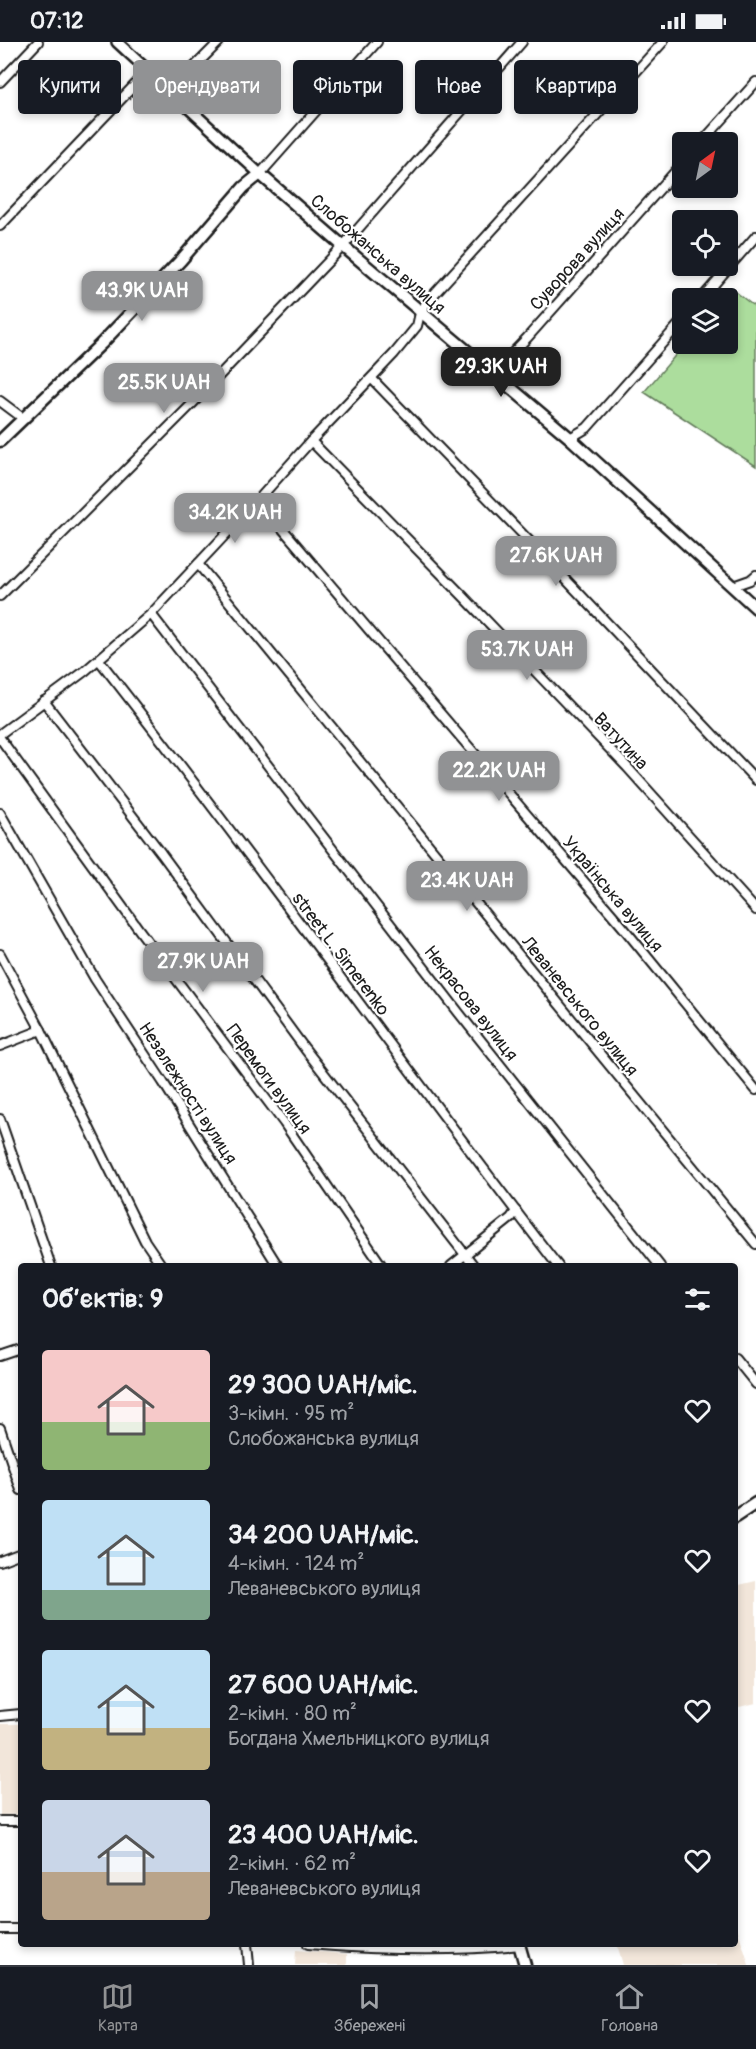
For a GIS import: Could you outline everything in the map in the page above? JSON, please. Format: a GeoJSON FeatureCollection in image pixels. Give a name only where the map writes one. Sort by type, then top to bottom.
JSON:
{"type":"FeatureCollection","features":[{"type":"Feature","properties":{"kind":"main road","name":"Слобожанська вулиця"},"geometry":{"type":"LineString","coordinates":[[260,174],[420,313],[570,438],[756,608]]}},
{"type":"Feature","properties":{"kind":"main road"},"geometry":{"type":"LineString","coordinates":[[0,441],[101,344],[181,260],[244,188],[260,174]]}},
{"type":"Feature","properties":{"kind":"main road"},"geometry":{"type":"LineString","coordinates":[[738,1512],[756,1503]]}},
{"type":"Feature","properties":{"kind":"main road"},"geometry":{"type":"LineString","coordinates":[[520,1947],[525,1965]]}},
{"type":"Feature","properties":{"kind":"street"},"geometry":{"type":"LineString","coordinates":[[0,82],[38,42]]}},
{"type":"Feature","properties":{"kind":"street","name":"Слобожанська вулиця"},"geometry":{"type":"LineString","coordinates":[[117,42],[138,60]]}},
{"type":"Feature","properties":{"kind":"street"},"geometry":{"type":"LineString","coordinates":[[201,60],[219,42]]}},
{"type":"Feature","properties":{"kind":"street"},"geometry":{"type":"LineString","coordinates":[[260,174],[377,42]]}},
{"type":"Feature","properties":{"kind":"street"},"geometry":{"type":"LineString","coordinates":[[0,597],[192,404],[342,246],[522,42]]}},
{"type":"Feature","properties":{"kind":"street"},"geometry":{"type":"LineString","coordinates":[[0,736],[99,660],[152,614],[311,441],[372,379],[417,326],[420,313],[426,303],[663,42]]}},
{"type":"Feature","properties":{"kind":"street"},"geometry":{"type":"LineString","coordinates":[[711,132],[756,82]]}},
{"type":"Feature","properties":{"kind":"street"},"geometry":{"type":"LineString","coordinates":[[0,226],[133,87]]}},
{"type":"Feature","properties":{"kind":"street","name":"Слобожанська вулиця"},"geometry":{"type":"LineString","coordinates":[[196,114],[260,174]]}},
{"type":"Feature","properties":{"kind":"street","name":"Суворова вулиця"},"geometry":{"type":"LineString","coordinates":[[491,371],[500,366],[527,338],[672,175]]}},
{"type":"Feature","properties":{"kind":"street"},"geometry":{"type":"LineString","coordinates":[[711,288],[756,236]]}},
{"type":"Feature","properties":{"kind":"street"},"geometry":{"type":"LineString","coordinates":[[570,438],[587,428],[672,332]]}},
{"type":"Feature","properties":{"kind":"street"},"geometry":{"type":"LineString","coordinates":[[372,379],[756,780]]}},
{"type":"Feature","properties":{"kind":"street"},"geometry":{"type":"LineString","coordinates":[[0,401],[24,419]]}},
{"type":"Feature","properties":{"kind":"street","name":"Ватутина"},"geometry":{"type":"LineString","coordinates":[[311,441],[619,759],[756,910]]}},
{"type":"Feature","properties":{"kind":"street","name":"Українська вулиця"},"geometry":{"type":"LineString","coordinates":[[258,500],[622,926],[756,1090]]}},
{"type":"Feature","properties":{"kind":"street","name":"Леваневського вулиця"},"geometry":{"type":"LineString","coordinates":[[198,564],[756,1244]]}},
{"type":"Feature","properties":{"kind":"street"},"geometry":{"type":"LineString","coordinates":[[734,586],[756,575]]}},
{"type":"Feature","properties":{"kind":"street","name":"Некрасова вулиця"},"geometry":{"type":"LineString","coordinates":[[152,614],[466,1022],[658,1263]]}},
{"type":"Feature","properties":{"kind":"street","name":"street L. Simerenko"},"geometry":{"type":"LineString","coordinates":[[99,660],[208,798],[294,917],[556,1263]]}},
{"type":"Feature","properties":{"kind":"street"},"geometry":{"type":"LineString","coordinates":[[44,700],[161,853],[305,1049],[472,1263]]}},
{"type":"Feature","properties":{"kind":"street","name":"Перемоги вулиця"},"geometry":{"type":"LineString","coordinates":[[0,736],[140,931],[284,1123],[380,1263]]}},
{"type":"Feature","properties":{"kind":"street","name":"Незалежності вулиця"},"geometry":{"type":"LineString","coordinates":[[0,813],[94,979],[163,1082],[276,1263]]}},
{"type":"Feature","properties":{"kind":"street"},"geometry":{"type":"LineString","coordinates":[[0,954],[41,1030],[145,1241],[160,1263]]}},
{"type":"Feature","properties":{"kind":"street"},"geometry":{"type":"LineString","coordinates":[[0,1046],[41,1030]]}},
{"type":"Feature","properties":{"kind":"street"},"geometry":{"type":"LineString","coordinates":[[0,1119],[50,1263]]}},
{"type":"Feature","properties":{"kind":"street"},"geometry":{"type":"LineString","coordinates":[[455,1263],[511,1218],[516,1211]]}},
{"type":"Feature","properties":{"kind":"street"},"geometry":{"type":"LineString","coordinates":[[0,1356],[18,1350]]}},
{"type":"Feature","properties":{"kind":"street"},"geometry":{"type":"LineString","coordinates":[[738,1362],[756,1384]]}},
{"type":"Feature","properties":{"kind":"street"},"geometry":{"type":"LineString","coordinates":[[0,1428],[18,1481]]}},
{"type":"Feature","properties":{"kind":"street"},"geometry":{"type":"LineString","coordinates":[[0,1561],[18,1554]]}},
{"type":"Feature","properties":{"kind":"street"},"geometry":{"type":"LineString","coordinates":[[0,1716],[18,1714]]}},
{"type":"Feature","properties":{"kind":"street"},"geometry":{"type":"LineString","coordinates":[[0,1821],[18,1821]]}},
{"type":"Feature","properties":{"kind":"street"},"geometry":{"type":"LineString","coordinates":[[0,1929],[18,1929]]}},
{"type":"Feature","properties":{"kind":"street"},"geometry":{"type":"LineString","coordinates":[[247,1947],[249,1965]]}},
{"type":"Feature","properties":{"kind":"street"},"geometry":{"type":"LineString","coordinates":[[346,1947],[467,1950],[498,1947]]}},
{"type":"Feature","properties":{"kind":"shaded area"},"geometry":{"type":"Polygon","coordinates":[[[756,1581],[756,1703],[738,1707],[738,1585],[756,1581]]]}},
{"type":"Feature","properties":{"kind":"shaded area"},"geometry":{"type":"Polygon","coordinates":[[[0,1724],[18,1724],[18,1814],[0,1815],[0,1724]]]}},
{"type":"Feature","properties":{"kind":"shaded area"},"geometry":{"type":"Polygon","coordinates":[[[738,1930],[749,1965],[623,1965],[618,1947],[738,1947],[738,1930]]]}},
{"type":"Feature","properties":{"kind":"shaded area"},"geometry":{"type":"Polygon","coordinates":[[[296,1950],[347,1954],[347,1965],[295,1965],[296,1950]]]}},
{"type":"Feature","properties":{"kind":"green space"},"geometry":{"type":"Polygon","coordinates":[[[738,294],[756,308],[756,466],[644,392],[676,354],[738,354],[738,294]]]}}]}
